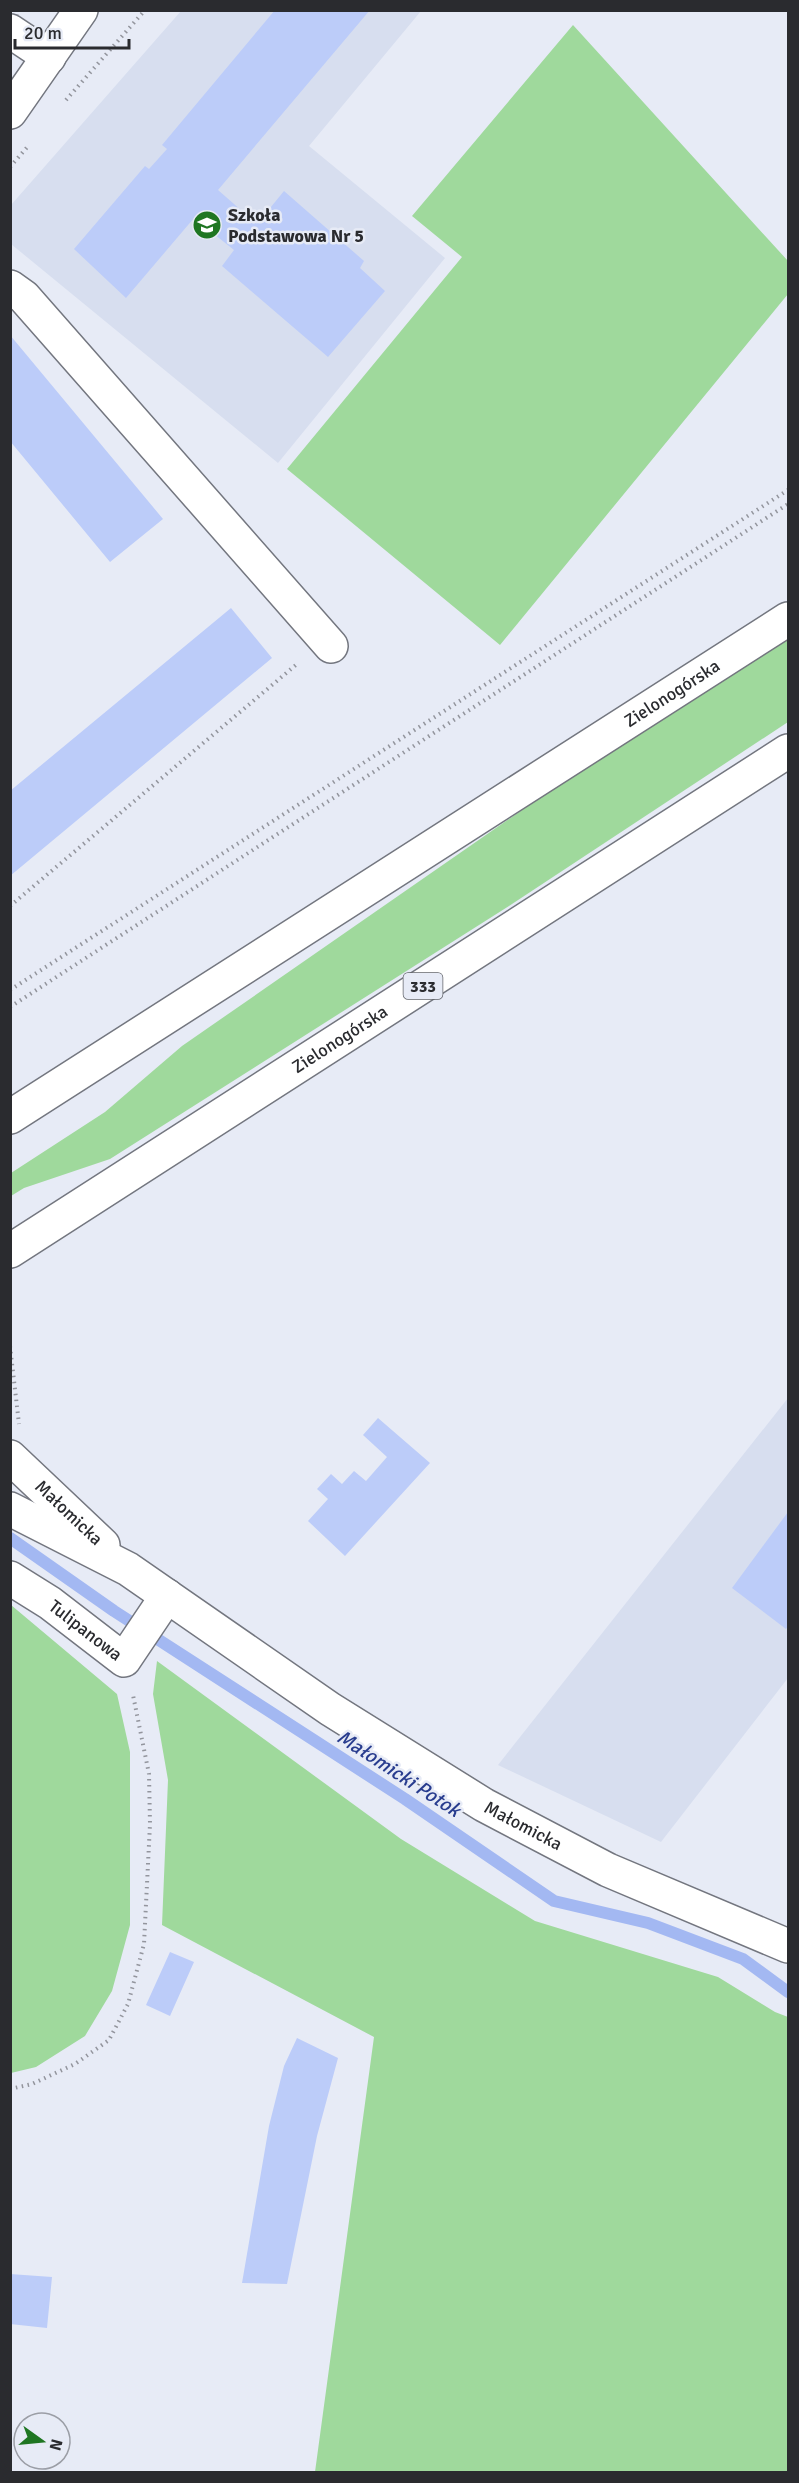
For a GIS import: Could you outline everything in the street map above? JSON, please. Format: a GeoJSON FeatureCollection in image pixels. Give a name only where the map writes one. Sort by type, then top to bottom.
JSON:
{"type":"FeatureCollection","features":[{"type":"Feature","properties":{"kind":"main road"},"geometry":{"type":"LineString","coordinates":[[10,112],[81,10]]}},
{"type":"Feature","properties":{"kind":"main road"},"geometry":{"type":"LineString","coordinates":[[10,31],[49,57]]}},
{"type":"Feature","properties":{"kind":"main road"},"geometry":{"type":"LineString","coordinates":[[10,287],[24,297],[328,643]]}},
{"type":"Feature","properties":{"kind":"main road","name":"Zielonogórska"},"geometry":{"type":"LineString","coordinates":[[10,1117],[789,619]]}},
{"type":"Feature","properties":{"kind":"main road","name":"Zielonogórska"},"geometry":{"type":"LineString","coordinates":[[10,1251],[789,751]]}},
{"type":"Feature","properties":{"kind":"main road","name":"Małomicka"},"geometry":{"type":"LineString","coordinates":[[13,1444],[128,1569],[144,1630],[330,1709],[484,1805],[608,1870],[789,1946]]}},
{"type":"Feature","properties":{"kind":"main road","name":"Małomicka"},"geometry":{"type":"LineString","coordinates":[[10,1509],[128,1569]]}},
{"type":"Feature","properties":{"kind":"main road","name":"Tulipanowa"},"geometry":{"type":"LineString","coordinates":[[10,1578],[50,1603],[144,1630]]}},
{"type":"Feature","properties":{"kind":"path"},"geometry":{"type":"LineString","coordinates":[[60,106],[145,10]]}},
{"type":"Feature","properties":{"kind":"path"},"geometry":{"type":"LineString","coordinates":[[10,167],[32,141]]}},
{"type":"Feature","properties":{"kind":"path"},"geometry":{"type":"LineString","coordinates":[[10,990],[789,490]]}},
{"type":"Feature","properties":{"kind":"path"},"geometry":{"type":"LineString","coordinates":[[10,1007],[789,504]]}},
{"type":"Feature","properties":{"kind":"path"},"geometry":{"type":"LineString","coordinates":[[10,906],[328,643]]}},
{"type":"Feature","properties":{"kind":"path"},"geometry":{"type":"LineString","coordinates":[[10,1346],[19,1426],[13,1444]]}},
{"type":"Feature","properties":{"kind":"path"},"geometry":{"type":"LineString","coordinates":[[10,2089],[32,2084],[75,2064],[109,2040],[128,2004],[144,1944],[150,1824],[149,1774],[139,1717],[144,1630]]}},
{"type":"Feature","properties":{"kind":"shaded area","name":"Szkoła Podstawowa Nr 5"},"geometry":{"type":"Polygon","coordinates":[[[181,11],[421,11],[309,146],[445,258],[278,463],[11,244],[11,205],[181,11]]]}},
{"type":"Feature","properties":{"kind":"shaded area"},"geometry":{"type":"Polygon","coordinates":[[[788,1398],[788,1678],[661,1842],[498,1765],[788,1398]]]}},
{"type":"Feature","properties":{"kind":"green space"},"geometry":{"type":"Polygon","coordinates":[[[573,25],[788,261],[788,294],[500,645],[287,469],[462,257],[412,216],[573,25]]]}},
{"type":"Feature","properties":{"kind":"green space"},"geometry":{"type":"Polygon","coordinates":[[[788,635],[788,722],[509,906],[110,1159],[24,1188],[11,1196],[11,1173],[105,1112],[182,1046],[535,801],[788,635]]]}},
{"type":"Feature","properties":{"kind":"green space"},"geometry":{"type":"Polygon","coordinates":[[[11,1605],[117,1694],[130,1752],[130,1925],[112,1991],[85,2036],[36,2067],[11,2073],[11,1605]]]}},
{"type":"Feature","properties":{"kind":"green space"},"geometry":{"type":"Polygon","coordinates":[[[157,1661],[401,1839],[535,1921],[718,1977],[775,2012],[788,2017],[788,2472],[315,2472],[374,2037],[162,1925],[168,1780],[153,1694],[157,1661]]]}},
{"type":"Feature","properties":{"kind":"building"},"geometry":{"type":"Polygon","coordinates":[[[275,10],[370,10],[218,190],[257,224],[284,191],[364,261],[360,268],[385,291],[328,357],[222,266],[234,250],[194,218],[126,298],[74,249],[145,166],[149,169],[167,149],[162,145],[275,10]]]}},
{"type":"Feature","properties":{"kind":"building"},"geometry":{"type":"Polygon","coordinates":[[[10,335],[163,519],[110,562],[10,441],[10,335]]]}},
{"type":"Feature","properties":{"kind":"building"},"geometry":{"type":"Polygon","coordinates":[[[231,608],[272,658],[10,876],[10,791],[231,608]]]}},
{"type":"Feature","properties":{"kind":"building"},"geometry":{"type":"Polygon","coordinates":[[[378,1418],[430,1463],[345,1556],[308,1521],[328,1499],[317,1489],[331,1474],[342,1484],[354,1471],[366,1481],[387,1457],[363,1435],[378,1418]]]}},
{"type":"Feature","properties":{"kind":"building"},"geometry":{"type":"Polygon","coordinates":[[[788,1512],[788,1626],[786,1629],[732,1588],[788,1512]]]}},
{"type":"Feature","properties":{"kind":"building"},"geometry":{"type":"Polygon","coordinates":[[[170,1952],[194,1962],[170,2016],[146,2005],[170,1952]]]}},
{"type":"Feature","properties":{"kind":"building"},"geometry":{"type":"Polygon","coordinates":[[[297,2038],[338,2058],[317,2136],[287,2284],[242,2283],[269,2126],[284,2066],[297,2038]]]}},
{"type":"Feature","properties":{"kind":"building"},"geometry":{"type":"Polygon","coordinates":[[[10,2274],[52,2277],[47,2328],[10,2324],[10,2274]]]}},
{"type":"Feature","properties":{"kind":"waterway","name":"Małomicki Potok"},"geometry":{"type":"LineString","coordinates":[[10,1538],[114,1611],[405,1799],[554,1901],[648,1923],[743,1959],[788,1992]]}},
{"type":"Feature","properties":{"kind":"place","name":"Szkoła Podstawowa Nr 5"},"geometry":{"type":"Point","coordinates":[207,225]}}]}
